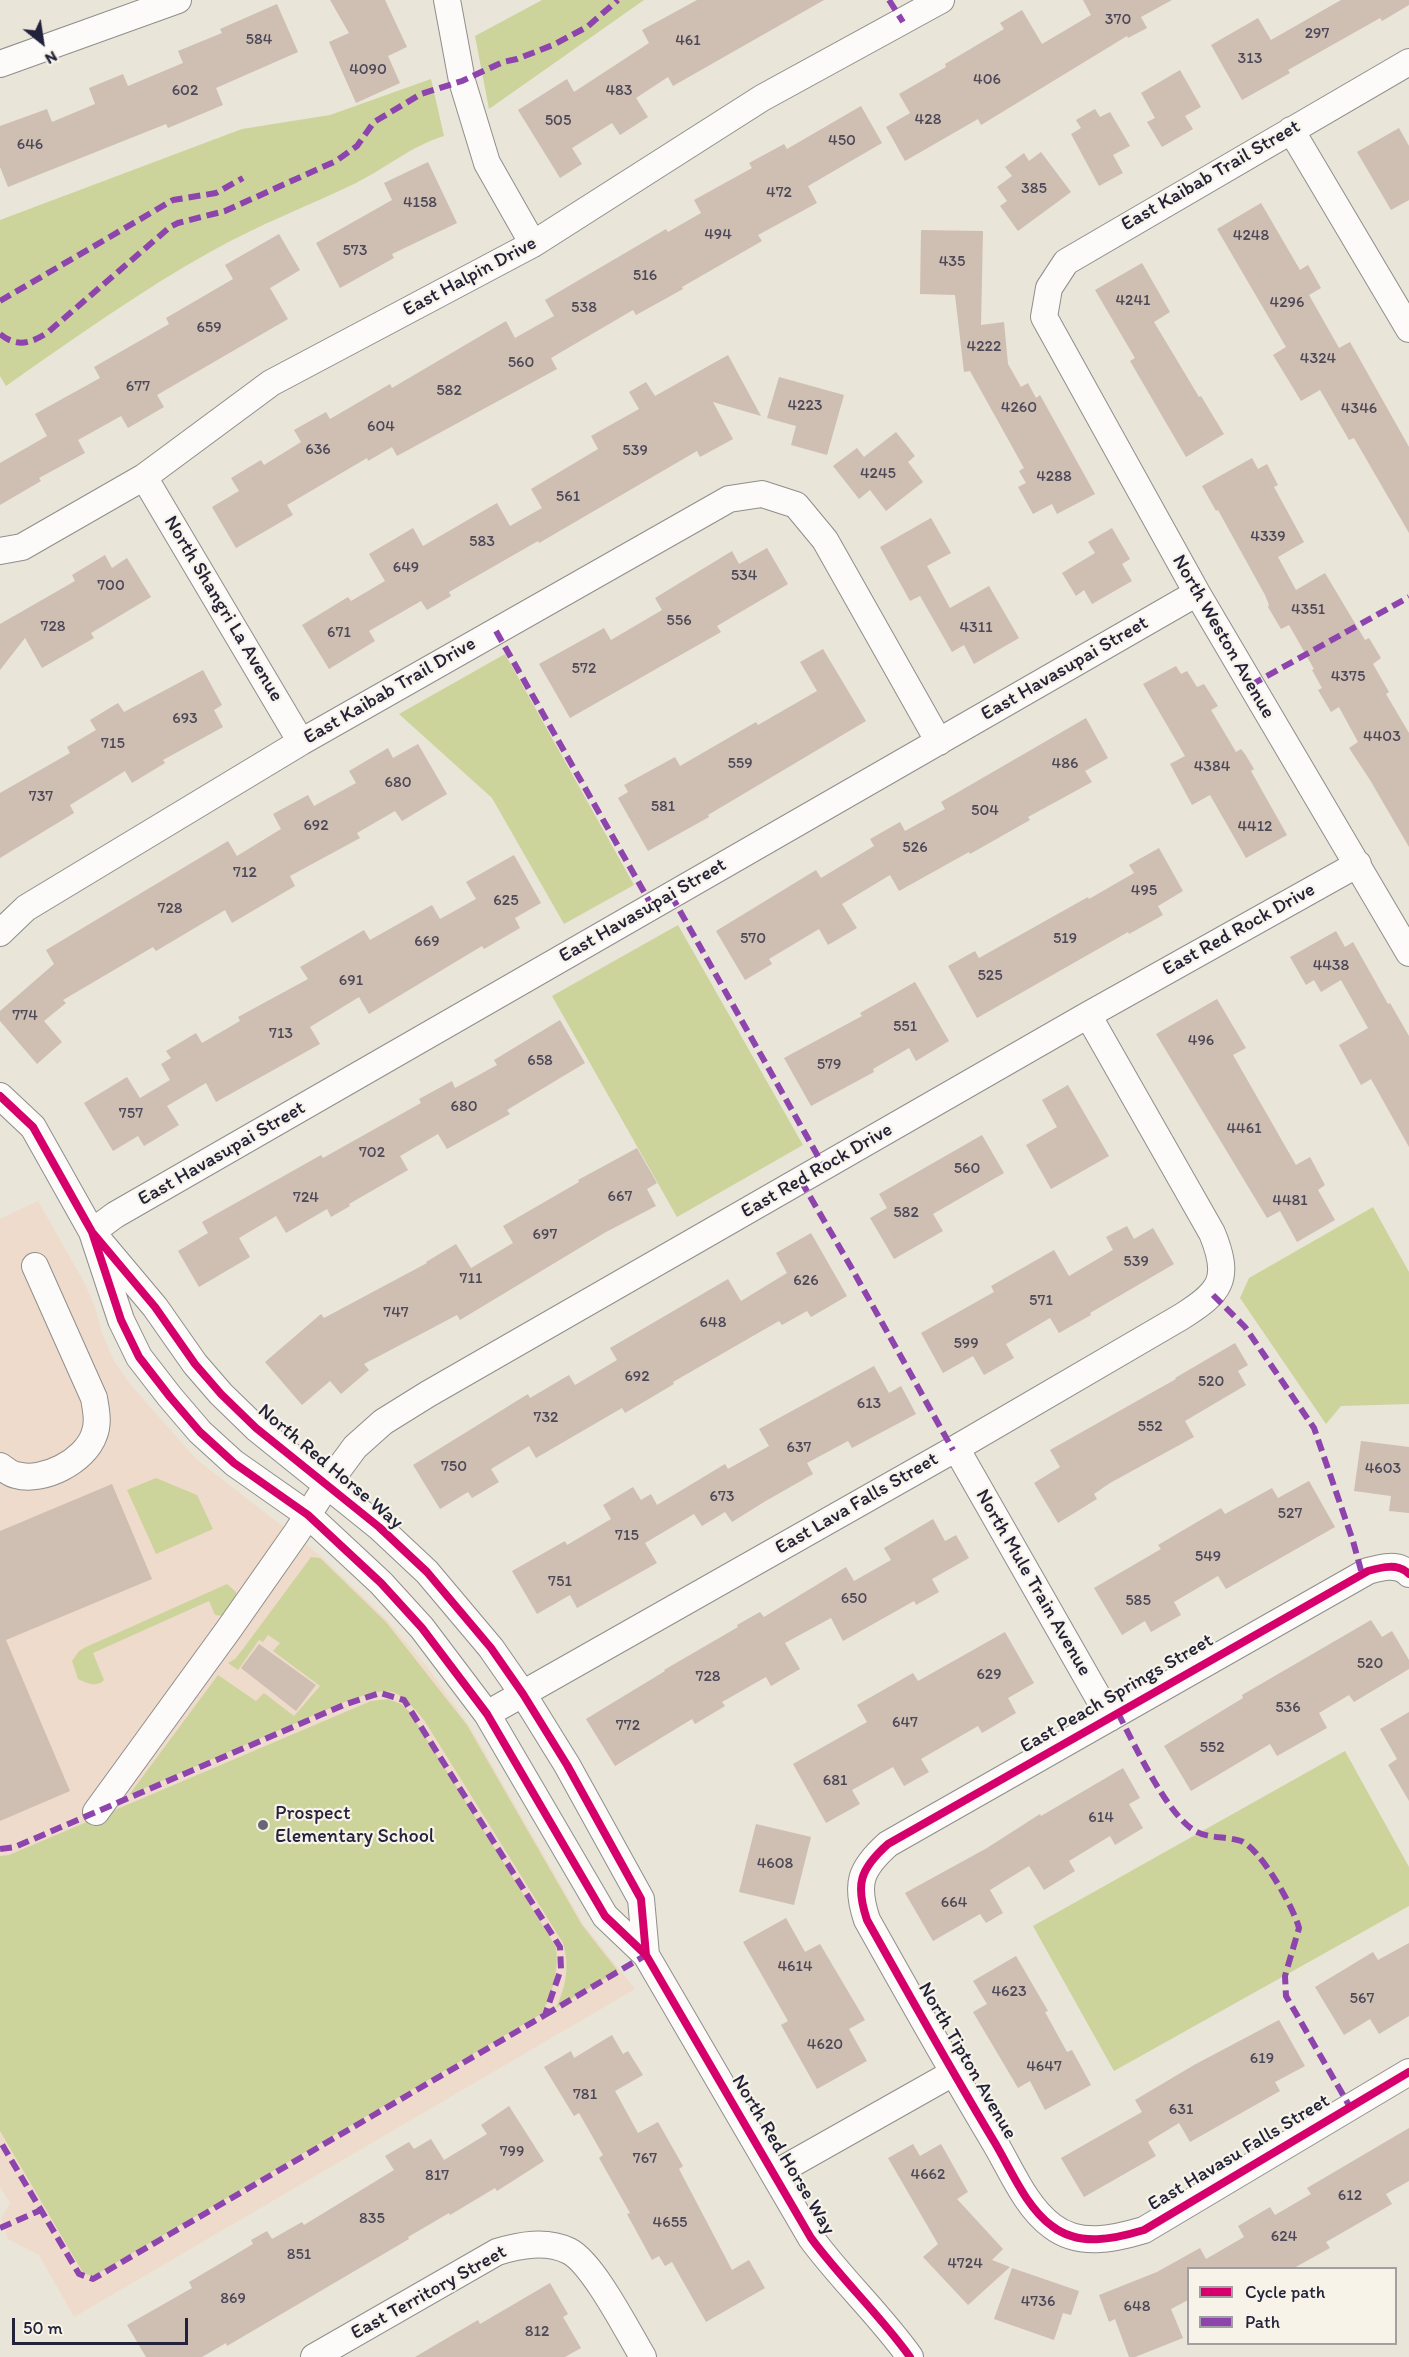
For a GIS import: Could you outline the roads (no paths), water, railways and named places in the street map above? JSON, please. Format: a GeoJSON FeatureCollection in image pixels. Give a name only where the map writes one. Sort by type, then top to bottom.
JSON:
{"type":"FeatureCollection","features":[{"type":"Feature","properties":{"kind":"street"},"geometry":{"type":"LineString","coordinates":[[0,64],[178,0]]}},
{"type":"Feature","properties":{"kind":"street"},"geometry":{"type":"LineString","coordinates":[[447,0],[462,81],[487,163],[533,244]]}},
{"type":"Feature","properties":{"kind":"street","name":"East Halpin Drive"},"geometry":{"type":"LineString","coordinates":[[0,551],[22,547],[144,477],[271,383],[533,244],[762,98],[941,0]]}},
{"type":"Feature","properties":{"kind":"street","name":"East Kaibab Trail Street"},"geometry":{"type":"LineString","coordinates":[[1044,317],[1048,288],[1066,262],[1409,62]]}},
{"type":"Feature","properties":{"kind":"street"},"geometry":{"type":"LineString","coordinates":[[1291,130],[1409,329]]}},
{"type":"Feature","properties":{"kind":"street","name":"North Weston Avenue"},"geometry":{"type":"LineString","coordinates":[[1044,317],[1197,593],[1409,953]]}},
{"type":"Feature","properties":{"kind":"street","name":"North Shangri La Avenue"},"geometry":{"type":"LineString","coordinates":[[144,477],[301,742]]}},
{"type":"Feature","properties":{"kind":"street","name":"East Kaibab Trail Drive"},"geometry":{"type":"LineString","coordinates":[[0,933],[26,908],[301,742],[729,499],[762,494],[796,505],[825,540],[939,741]]}},
{"type":"Feature","properties":{"kind":"street","name":"East Havasupai Street"},"geometry":{"type":"LineString","coordinates":[[92,1232],[115,1215],[1197,593]]}},
{"type":"Feature","properties":{"kind":"street","name":"East Red Rock Drive"},"geometry":{"type":"LineString","coordinates":[[96,1812],[219,1643],[327,1485],[355,1447],[383,1422],[1088,1014],[1358,864]]}},
{"type":"Feature","properties":{"kind":"street","name":"East Lava Falls Street"},"geometry":{"type":"LineString","coordinates":[[488,1714],[956,1448],[1191,1311],[1212,1295],[1218,1283],[1222,1265],[1212,1233],[1088,1014]]}},
{"type":"Feature","properties":{"kind":"street","name":"North Red Horse Way"},"geometry":{"type":"LineString","coordinates":[[0,1096],[33,1127],[92,1232],[155,1307],[195,1364],[221,1394],[256,1428],[379,1527],[426,1572],[491,1648],[567,1765],[641,1899],[646,1955]]}},
{"type":"Feature","properties":{"kind":"street","name":"North Red Horse Way"},"geometry":{"type":"LineString","coordinates":[[92,1232],[121,1320],[140,1357],[200,1432],[234,1463],[308,1515],[381,1583],[423,1628],[488,1714],[605,1916],[646,1955],[811,2238],[829,2262],[891,2330],[910,2357]]}},
{"type":"Feature","properties":{"kind":"street"},"geometry":{"type":"LineString","coordinates":[[0,1466],[14,1475],[41,1476],[75,1461],[86,1451],[95,1434],[97,1417],[94,1398],[35,1266]]}},
{"type":"Feature","properties":{"kind":"street","name":"North Mule Train Avenue"},"geometry":{"type":"LineString","coordinates":[[956,1448],[1110,1718]]}},
{"type":"Feature","properties":{"kind":"street","name":"East Peach Springs Street"},"geometry":{"type":"LineString","coordinates":[[861,1878],[871,1859],[888,1844],[1368,1571],[1386,1566],[1407,1572]]}},
{"type":"Feature","properties":{"kind":"street","name":"North Tipton Avenue"},"geometry":{"type":"LineString","coordinates":[[861,1878],[860,1899],[867,1920],[953,2073],[1031,2204],[1052,2227],[1079,2239]]}},
{"type":"Feature","properties":{"kind":"street","name":"East Havasu Falls Street"},"geometry":{"type":"LineString","coordinates":[[1079,2239],[1112,2239],[1144,2230],[1409,2072]]}},
{"type":"Feature","properties":{"kind":"street"},"geometry":{"type":"LineString","coordinates":[[774,2174],[953,2073]]}},
{"type":"Feature","properties":{"kind":"street","name":"East Territory Street"},"geometry":{"type":"LineString","coordinates":[[314,2357],[497,2252],[522,2245],[549,2245],[571,2252],[591,2272],[643,2357]]}},
{"type":"Feature","properties":{"kind":"place","name":"Prospect Elementary School"},"geometry":{"type":"Point","coordinates":[263,1825]}}]}
